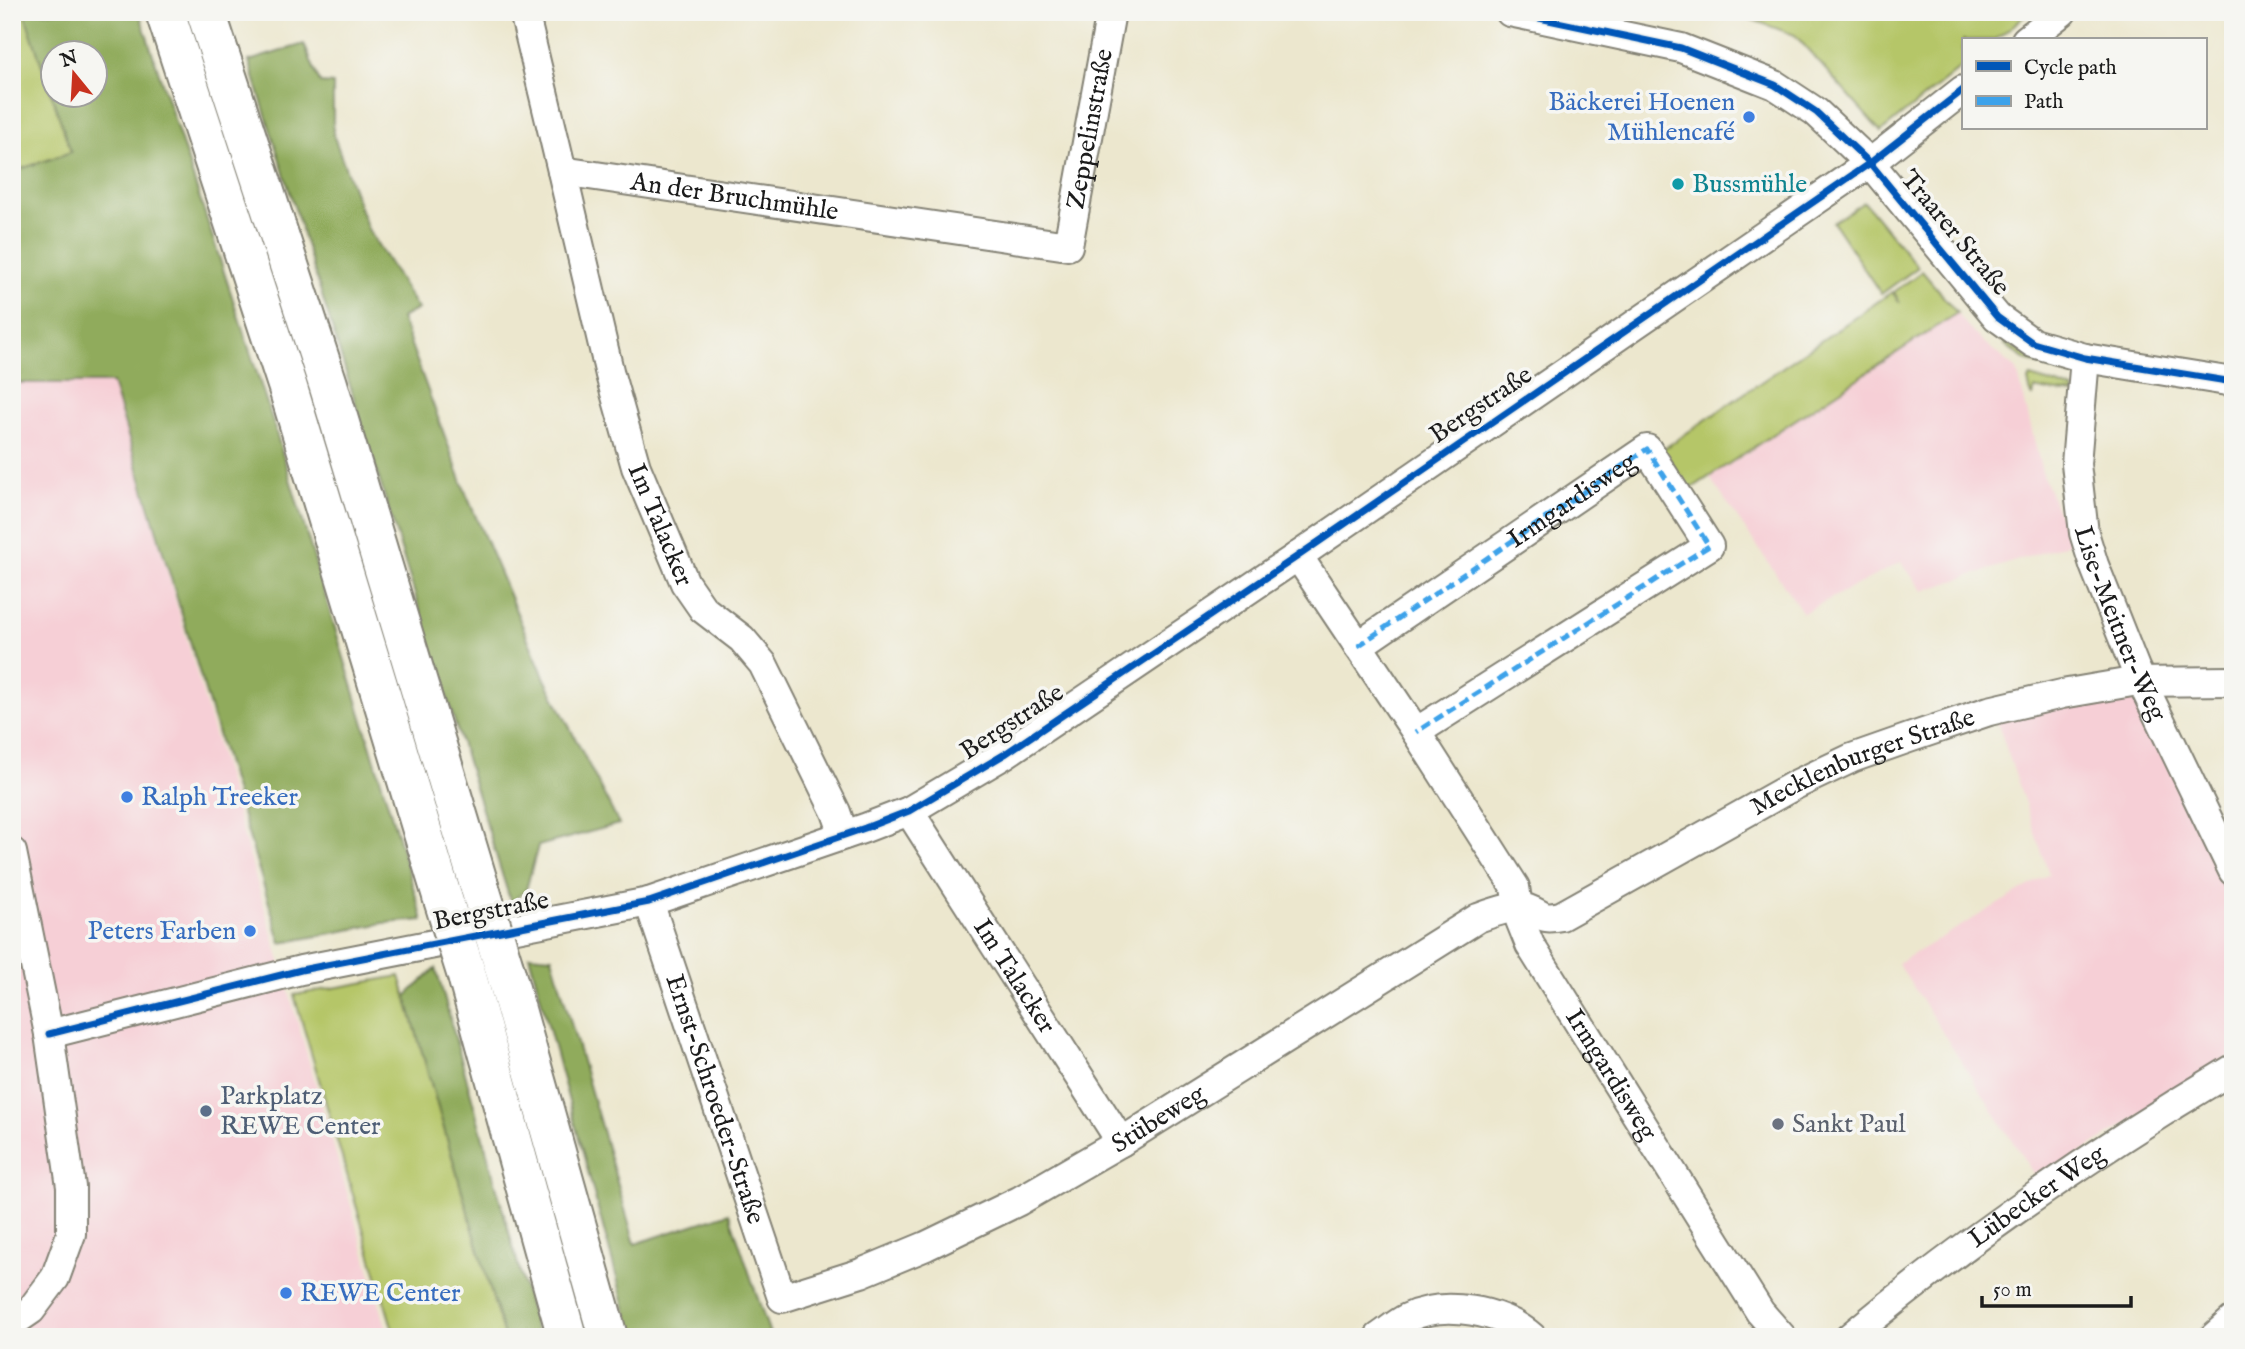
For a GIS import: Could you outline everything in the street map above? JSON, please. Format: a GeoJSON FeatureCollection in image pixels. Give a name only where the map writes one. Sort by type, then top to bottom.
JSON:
{"type":"FeatureCollection","features":[{"type":"Feature","properties":{"kind":"highway"},"geometry":{"type":"LineString","coordinates":[[165,12],[288,388],[467,976],[567,1337]]}},
{"type":"Feature","properties":{"kind":"highway"},"geometry":{"type":"LineString","coordinates":[[206,12],[328,384],[504,967],[608,1337]]}},
{"type":"Feature","properties":{"kind":"street"},"geometry":{"type":"LineString","coordinates":[[524,12],[562,171]]}},
{"type":"Feature","properties":{"kind":"street","name":"Zeppelinstraße"},"geometry":{"type":"LineString","coordinates":[[1068,246],[1111,12]]}},
{"type":"Feature","properties":{"kind":"street","name":"Traarer Straße"},"geometry":{"type":"LineString","coordinates":[[1510,12],[1616,23],[1775,85],[1816,112],[1870,163],[1997,317],[2033,343],[2085,358],[2233,382]]}},
{"type":"Feature","properties":{"kind":"street"},"geometry":{"type":"LineString","coordinates":[[2029,38],[2062,12]]}},
{"type":"Feature","properties":{"kind":"street","name":"Bergstraße"},"geometry":{"type":"LineString","coordinates":[[49,1034],[301,970],[649,902],[909,811],[1005,754],[1298,556],[1870,163],[1962,91]]}},
{"type":"Feature","properties":{"kind":"street","name":"An der Bruchmühle"},"geometry":{"type":"LineString","coordinates":[[562,171],[1068,246]]}},
{"type":"Feature","properties":{"kind":"street","name":"Im Talacker"},"geometry":{"type":"LineString","coordinates":[[562,171],[610,375],[636,467],[685,583],[703,609],[742,639],[763,664],[836,811],[844,835]]}},
{"type":"Feature","properties":{"kind":"street","name":"Lise-Meitner-Weg"},"geometry":{"type":"LineString","coordinates":[[2085,358],[2076,464],[2084,533],[2135,668],[2233,871]]}},
{"type":"Feature","properties":{"kind":"street","name":"Irmgardisweg"},"geometry":{"type":"LineString","coordinates":[[1358,646],[1647,449],[1709,546],[1416,732]]}},
{"type":"Feature","properties":{"kind":"street","name":"Irmgardisweg"},"geometry":{"type":"LineString","coordinates":[[1298,556],[1416,732],[1515,887],[1521,920],[1530,945],[1760,1312],[1782,1337]]}},
{"type":"Feature","properties":{"kind":"street","name":"Mecklenburger Straße"},"geometry":{"type":"LineString","coordinates":[[1520,908],[1549,918],[1560,916],[1795,785],[1862,754],[1989,711],[2062,694],[2132,682],[2233,681]]}},
{"type":"Feature","properties":{"kind":"street","name":"Im Talacker"},"geometry":{"type":"LineString","coordinates":[[909,811],[1121,1142]]}},
{"type":"Feature","properties":{"kind":"street"},"geometry":{"type":"LineString","coordinates":[[12,852],[49,1034],[71,1187],[71,1234],[55,1278],[31,1310],[12,1323]]}},
{"type":"Feature","properties":{"kind":"street","name":"Ernst-Schroeder-Straße"},"geometry":{"type":"LineString","coordinates":[[649,902],[782,1298]]}},
{"type":"Feature","properties":{"kind":"street","name":"Stübeweg"},"geometry":{"type":"LineString","coordinates":[[782,1298],[861,1273],[926,1246],[1018,1201],[1121,1142],[1478,918],[1498,911],[1520,908]]}},
{"type":"Feature","properties":{"kind":"street","name":"Lübecker Weg"},"geometry":{"type":"LineString","coordinates":[[1850,1337],[1921,1278],[2038,1194],[2233,1069]]}},
{"type":"Feature","properties":{"kind":"street"},"geometry":{"type":"LineString","coordinates":[[1379,1337],[1407,1318],[1436,1309],[1498,1317],[1523,1329],[1532,1337]]}},
{"type":"Feature","properties":{"kind":"street"},"geometry":{"type":"LineString","coordinates":[[2214,1337],[2233,1320]]}},
{"type":"Feature","properties":{"kind":"shaded area"},"geometry":{"type":"Polygon","coordinates":[[[1957,313],[1973,333],[2017,370],[2043,476],[2071,543],[1923,591],[1901,562],[1803,613],[1710,478],[1957,313]]]}},
{"type":"Feature","properties":{"kind":"shaded area"},"geometry":{"type":"Polygon","coordinates":[[[112,382],[389,1337],[12,1337],[12,383],[112,382]]]}},
{"type":"Feature","properties":{"kind":"shaded area"},"geometry":{"type":"Polygon","coordinates":[[[2133,691],[2141,698],[2233,885],[2233,1054],[2038,1181],[1898,963],[2049,874],[1996,718],[2133,691]]]}},
{"type":"Feature","properties":{"kind":"green space"},"geometry":{"type":"Polygon","coordinates":[[[12,12],[24,12],[38,54],[38,108],[56,108],[71,152],[12,172],[12,12]]]}},
{"type":"Feature","properties":{"kind":"green space"},"geometry":{"type":"Polygon","coordinates":[[[24,12],[139,12],[272,419],[423,920],[384,923],[281,943],[112,383],[12,383],[12,172],[71,152],[56,108],[108,108],[108,38],[38,38],[38,54],[24,12]]]}},
{"type":"Feature","properties":{"kind":"green space"},"geometry":{"type":"Polygon","coordinates":[[[1731,12],[2030,12],[1998,38],[1962,38],[1962,67],[1881,132],[1795,35],[1731,12]]]}},
{"type":"Feature","properties":{"kind":"green space"},"geometry":{"type":"Polygon","coordinates":[[[304,44],[320,83],[333,84],[333,134],[368,229],[418,309],[401,318],[467,496],[545,679],[619,824],[538,846],[526,890],[511,903],[249,61],[304,44]]]}},
{"type":"Feature","properties":{"kind":"green space"},"geometry":{"type":"Polygon","coordinates":[[[1864,202],[1918,267],[1881,294],[1833,222],[1864,202]]]}},
{"type":"Feature","properties":{"kind":"green space"},"geometry":{"type":"Polygon","coordinates":[[[1922,271],[1957,313],[1689,490],[1662,450],[1892,292],[1900,303],[1894,292],[1922,271]]]}},
{"type":"Feature","properties":{"kind":"green space"},"geometry":{"type":"Polygon","coordinates":[[[2006,342],[2023,353],[2068,370],[2073,375],[2071,377],[2024,359],[2004,344],[2006,342]]]}},
{"type":"Feature","properties":{"kind":"green space"},"geometry":{"type":"Polygon","coordinates":[[[2031,377],[2074,390],[2074,394],[2035,389],[2033,396],[2028,380],[2031,377]]]}},
{"type":"Feature","properties":{"kind":"green space"},"geometry":{"type":"Polygon","coordinates":[[[529,955],[552,957],[635,1244],[729,1213],[771,1337],[633,1337],[529,955]]]}},
{"type":"Feature","properties":{"kind":"green space"},"geometry":{"type":"Polygon","coordinates":[[[436,968],[538,1337],[504,1337],[406,996],[436,968]]]}},
{"type":"Feature","properties":{"kind":"green space"},"geometry":{"type":"Polygon","coordinates":[[[400,976],[504,1337],[395,1337],[294,995],[400,976]]]}},
{"type":"Feature","properties":{"kind":"marked path"},"geometry":{"type":"LineString","coordinates":[[1358,646],[1647,449],[1709,546],[1416,732]]}},
{"type":"Feature","properties":{"kind":"cycle path"},"geometry":{"type":"LineString","coordinates":[[1510,12],[1681,48],[1775,85],[1816,112],[1870,163],[1997,317],[2033,343],[2085,358],[2233,382]]}},
{"type":"Feature","properties":{"kind":"cycle path"},"geometry":{"type":"LineString","coordinates":[[49,1034],[301,970],[649,902],[909,811],[1005,754],[1298,556],[1870,163],[1962,91]]}},
{"type":"Feature","properties":{"kind":"place","name":"Bäckerei Hoenen Mühlencafé"},"geometry":{"type":"Point","coordinates":[1749,117]}},
{"type":"Feature","properties":{"kind":"place","name":"Bussmühle"},"geometry":{"type":"Point","coordinates":[1678,184]}},
{"type":"Feature","properties":{"kind":"place","name":"Ralph Treeker"},"geometry":{"type":"Point","coordinates":[127,797]}},
{"type":"Feature","properties":{"kind":"place","name":"Peters Farben"},"geometry":{"type":"Point","coordinates":[250,931]}},
{"type":"Feature","properties":{"kind":"place","name":"Parkplatz REWE Center"},"geometry":{"type":"Point","coordinates":[206,1111]}},
{"type":"Feature","properties":{"kind":"place","name":"Sankt Paul"},"geometry":{"type":"Point","coordinates":[1778,1124]}},
{"type":"Feature","properties":{"kind":"place","name":"REWE Center"},"geometry":{"type":"Point","coordinates":[286,1293]}}]}
